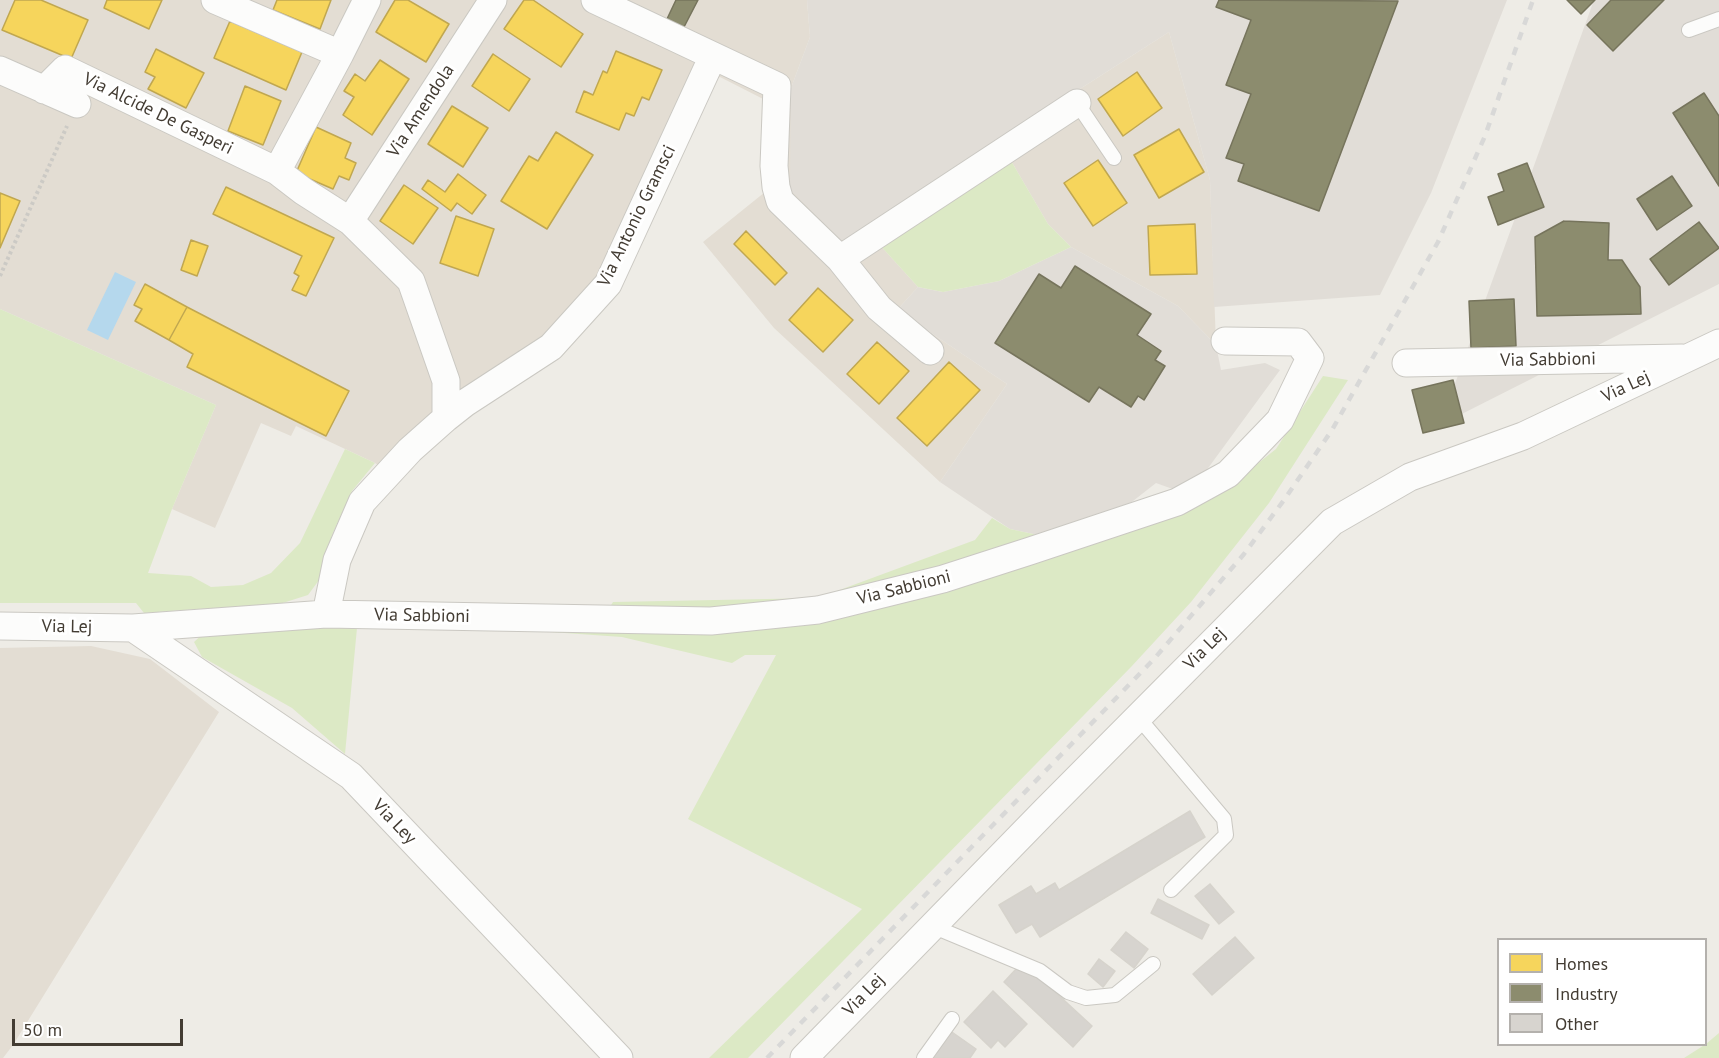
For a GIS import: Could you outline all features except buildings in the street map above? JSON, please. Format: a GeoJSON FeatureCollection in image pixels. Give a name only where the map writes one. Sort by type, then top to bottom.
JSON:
{"type":"FeatureCollection","features":[{"type":"Feature","properties":{"kind":"street"},"geometry":{"type":"LineString","coordinates":[[214,0],[340,54]]}},
{"type":"Feature","properties":{"kind":"street"},"geometry":{"type":"LineString","coordinates":[[367,0],[277,171],[303,191],[350,221],[411,281],[446,381],[446,418]]}},
{"type":"Feature","properties":{"kind":"street","name":"Via Amendola"},"geometry":{"type":"LineString","coordinates":[[350,221],[493,0]]}},
{"type":"Feature","properties":{"kind":"street"},"geometry":{"type":"LineString","coordinates":[[595,0],[777,86],[774,166],[780,201],[840,259],[879,308],[930,351]]}},
{"type":"Feature","properties":{"kind":"street","name":"Via Antonio Gramsci"},"geometry":{"type":"LineString","coordinates":[[326,614],[337,560],[362,502],[410,450],[446,418],[551,347],[608,284],[713,56]]}},
{"type":"Feature","properties":{"kind":"street","name":"Via Alcide De Gasperi"},"geometry":{"type":"LineString","coordinates":[[44,90],[65,69],[277,171]]}},
{"type":"Feature","properties":{"kind":"street","name":"Via Alcide De Gasperi"},"geometry":{"type":"LineString","coordinates":[[0,70],[77,104]]}},
{"type":"Feature","properties":{"kind":"street"},"geometry":{"type":"LineString","coordinates":[[840,259],[1077,103]]}},
{"type":"Feature","properties":{"kind":"street","name":"Via Sabbioni"},"geometry":{"type":"LineString","coordinates":[[326,614],[711,621],[818,610],[943,579],[1177,502],[1228,474],[1280,420],[1310,358],[1298,342],[1225,341]]}},
{"type":"Feature","properties":{"kind":"street","name":"Via Lej"},"geometry":{"type":"LineString","coordinates":[[804,1058],[1332,522],[1410,477],[1523,436],[1719,343]]}},
{"type":"Feature","properties":{"kind":"street","name":"Via Sabbioni"},"geometry":{"type":"LineString","coordinates":[[1406,363],[1689,358]]}},
{"type":"Feature","properties":{"kind":"street","name":"Via Lej"},"geometry":{"type":"LineString","coordinates":[[0,626],[133,628],[326,614]]}},
{"type":"Feature","properties":{"kind":"street","name":"Via Ley"},"geometry":{"type":"LineString","coordinates":[[133,628],[351,776],[619,1058]]}},
{"type":"Feature","properties":{"kind":"lane"},"geometry":{"type":"LineString","coordinates":[[1689,30],[1719,18]]}},
{"type":"Feature","properties":{"kind":"lane"},"geometry":{"type":"LineString","coordinates":[[1077,103],[1114,158]]}},
{"type":"Feature","properties":{"kind":"lane"},"geometry":{"type":"LineString","coordinates":[[1138,717],[1224,819],[1226,835],[1171,890]]}},
{"type":"Feature","properties":{"kind":"lane"},"geometry":{"type":"LineString","coordinates":[[932,926],[1040,971],[1068,992],[1086,998],[1115,995],[1153,964]]}},
{"type":"Feature","properties":{"kind":"lane"},"geometry":{"type":"LineString","coordinates":[[924,1058],[952,1019]]}},
{"type":"Feature","properties":{"kind":"path"},"geometry":{"type":"LineString","coordinates":[[0,276],[77,104]]}},
{"type":"Feature","properties":{"kind":"shaded area"},"geometry":{"type":"Polygon","coordinates":[[[0,0],[807,0],[810,37],[791,88],[842,241],[1169,32],[1210,180],[1216,345],[1178,306],[1071,247],[1048,224],[1010,159],[879,244],[918,287],[897,310],[1007,384],[940,482],[774,328],[703,242],[770,188],[771,103],[720,77],[711,83],[617,289],[452,423],[396,477],[375,463],[296,426],[291,436],[261,423],[215,528],[172,509],[216,405],[0,309],[0,0]]]}},
{"type":"Feature","properties":{"kind":"shaded area"},"geometry":{"type":"Polygon","coordinates":[[[807,0],[1507,0],[1431,193],[1380,295],[1214,307],[1210,180],[1169,32],[842,241],[790,190],[791,88],[810,37],[807,0]]]}},
{"type":"Feature","properties":{"kind":"shaded area"},"geometry":{"type":"Polygon","coordinates":[[[1594,0],[1719,0],[1719,284],[1440,425],[1594,0]]]}},
{"type":"Feature","properties":{"kind":"shaded area"},"geometry":{"type":"Polygon","coordinates":[[[1071,247],[1178,306],[1216,345],[1221,370],[1265,363],[1280,370],[1203,475],[1181,492],[1156,483],[1119,512],[1038,535],[1010,529],[940,482],[1007,384],[897,310],[918,287],[943,292],[999,281],[1071,247]]]}},
{"type":"Feature","properties":{"kind":"shaded area"},"geometry":{"type":"Polygon","coordinates":[[[91,646],[150,659],[219,712],[13,1045],[3,1058],[0,1058],[0,648],[91,646]]]}},
{"type":"Feature","properties":{"kind":"green space"},"geometry":{"type":"Polygon","coordinates":[[[1010,159],[1048,224],[1071,247],[999,281],[943,292],[918,287],[878,243],[1010,159]]]}},
{"type":"Feature","properties":{"kind":"green space"},"geometry":{"type":"Polygon","coordinates":[[[0,309],[216,405],[148,573],[191,576],[211,587],[243,585],[271,573],[300,543],[345,449],[375,463],[352,491],[332,535],[325,572],[308,595],[270,607],[144,613],[136,603],[0,603],[0,309]]]}},
{"type":"Feature","properties":{"kind":"green space"},"geometry":{"type":"Polygon","coordinates":[[[1323,376],[1348,380],[1269,503],[1191,602],[1131,667],[748,1058],[709,1058],[862,909],[688,819],[776,655],[745,655],[732,663],[622,637],[507,629],[824,619],[1232,484],[1276,449],[1323,376]]]}},
{"type":"Feature","properties":{"kind":"green space"},"geometry":{"type":"Polygon","coordinates":[[[992,518],[1010,529],[1038,535],[818,604],[606,613],[613,602],[818,598],[975,540],[992,518]]]}},
{"type":"Feature","properties":{"kind":"green space"},"geometry":{"type":"Polygon","coordinates":[[[327,624],[357,628],[345,754],[292,708],[202,657],[194,642],[207,630],[327,624]]]}},
{"type":"Feature","properties":{"kind":"green space"},"geometry":{"type":"Polygon","coordinates":[[[1719,1033],[1719,1058],[1684,1058],[1703,1046],[1707,1046],[1707,1043],[1719,1033]]]}},
{"type":"Feature","properties":{"kind":"water"},"geometry":{"type":"Polygon","coordinates":[[[115,272],[136,282],[108,340],[87,330],[115,272]]]}},
{"type":"Feature","properties":{"kind":"railway"},"geometry":{"type":"LineString","coordinates":[[767,1058],[1154,659],[1244,554],[1284,500],[1332,430],[1438,242],[1485,136],[1533,0]]}}]}
